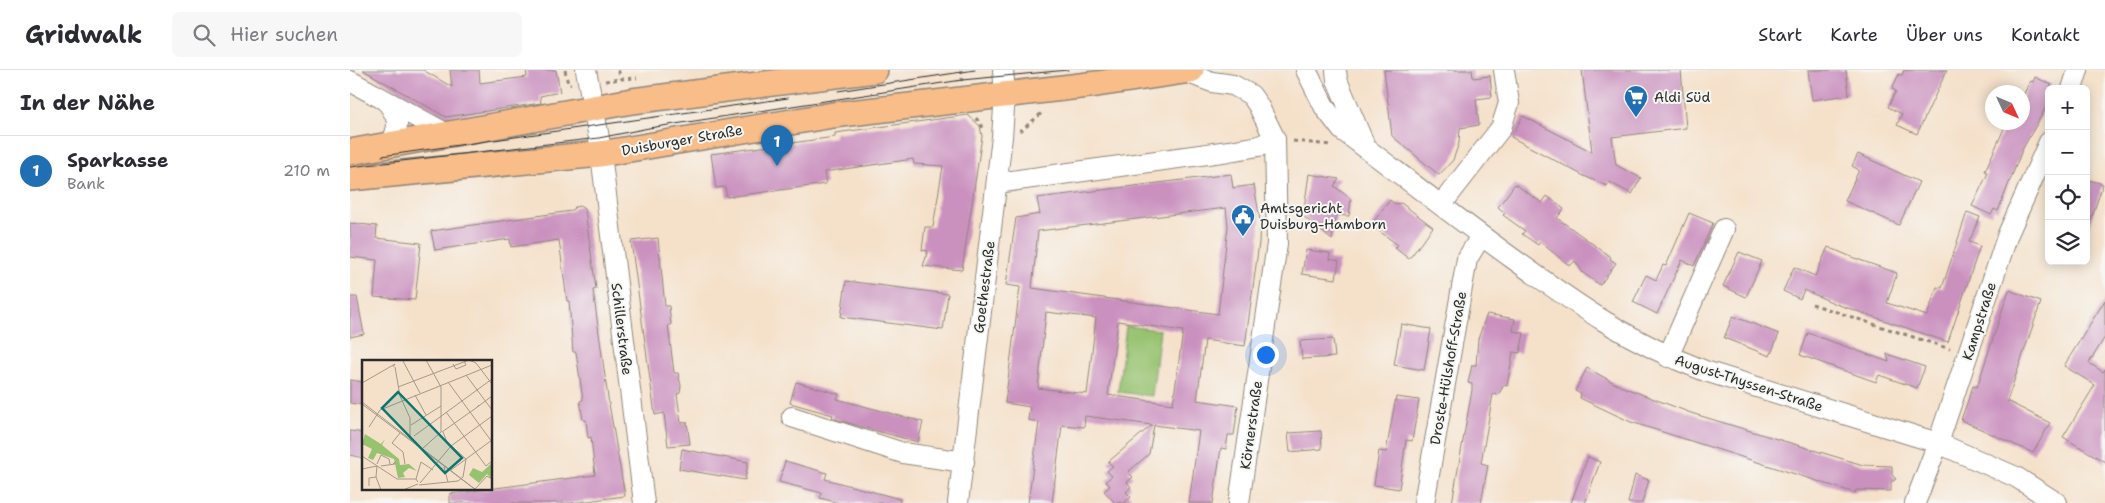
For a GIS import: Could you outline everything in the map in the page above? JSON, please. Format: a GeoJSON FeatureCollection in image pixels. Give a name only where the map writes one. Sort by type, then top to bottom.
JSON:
{"type":"FeatureCollection","features":[{"type":"Feature","properties":{"kind":"main road"},"geometry":{"type":"LineString","coordinates":[[350,152],[632,101],[875,70]]}},
{"type":"Feature","properties":{"kind":"main road","name":"Duisburger Straße"},"geometry":{"type":"LineString","coordinates":[[350,178],[600,154],[823,117],[1004,82],[1097,84],[1187,71]]}},
{"type":"Feature","properties":{"kind":"street","name":"Schillerstraße"},"geometry":{"type":"LineString","coordinates":[[586,70],[594,108],[644,503]]}},
{"type":"Feature","properties":{"kind":"street","name":"August-Thyssen-Straße"},"geometry":{"type":"LineString","coordinates":[[1306,70],[1325,108],[1342,130],[1481,236],[1586,311],[1624,335],[1668,357],[1705,371],[1938,443],[2016,477],[2057,503]]}},
{"type":"Feature","properties":{"kind":"street"},"geometry":{"type":"LineString","coordinates":[[1336,70],[1337,80],[1366,149]]}},
{"type":"Feature","properties":{"kind":"street"},"geometry":{"type":"LineString","coordinates":[[1441,205],[1501,128],[1509,103],[1504,70]]}},
{"type":"Feature","properties":{"kind":"street"},"geometry":{"type":"LineString","coordinates":[[2073,85],[2078,70]]}},
{"type":"Feature","properties":{"kind":"street"},"geometry":{"type":"LineString","coordinates":[[996,183],[1229,151],[1259,146],[1275,139],[1251,95],[1233,85],[1212,82],[1187,71]]}},
{"type":"Feature","properties":{"kind":"street"},"geometry":{"type":"LineString","coordinates":[[350,81],[449,135]]}},
{"type":"Feature","properties":{"kind":"street","name":"Goethestraße"},"geometry":{"type":"LineString","coordinates":[[958,503],[996,183],[1004,82]]}},
{"type":"Feature","properties":{"kind":"street"},"geometry":{"type":"LineString","coordinates":[[388,103],[397,116],[398,127],[391,145]]}},
{"type":"Feature","properties":{"kind":"street","name":"Körnerstraße"},"geometry":{"type":"LineString","coordinates":[[1239,503],[1277,244],[1275,139]]}},
{"type":"Feature","properties":{"kind":"street","name":"Kampstraße"},"geometry":{"type":"LineString","coordinates":[[1915,503],[1938,443],[2008,234],[2045,151]]}},
{"type":"Feature","properties":{"kind":"street"},"geometry":{"type":"LineString","coordinates":[[1668,357],[1724,229]]}},
{"type":"Feature","properties":{"kind":"street","name":"Droste-Hülshoff-Straße"},"geometry":{"type":"LineString","coordinates":[[1424,503],[1467,259],[1481,236]]}},
{"type":"Feature","properties":{"kind":"street"},"geometry":{"type":"LineString","coordinates":[[792,417],[903,453],[964,462]]}},
{"type":"Feature","properties":{"kind":"path"},"geometry":{"type":"LineString","coordinates":[[1275,139],[1366,149]]}},
{"type":"Feature","properties":{"kind":"path"},"geometry":{"type":"LineString","coordinates":[[1812,304],[1968,355]]}},
{"type":"Feature","properties":{"kind":"green space"},"geometry":{"type":"Polygon","coordinates":[[[1126,326],[1160,330],[1152,396],[1118,392],[1126,326]]]}},
{"type":"Feature","properties":{"kind":"building"},"geometry":{"type":"Polygon","coordinates":[[[363,70],[423,70],[452,87],[450,70],[479,70],[480,83],[527,77],[526,70],[556,70],[560,92],[540,96],[541,103],[446,117],[363,70]]]}},
{"type":"Feature","properties":{"kind":"building"},"geometry":{"type":"Polygon","coordinates":[[[1384,70],[1472,70],[1473,78],[1490,76],[1492,97],[1476,99],[1479,125],[1460,128],[1459,143],[1453,160],[1439,175],[1392,136],[1384,70]]]}},
{"type":"Feature","properties":{"kind":"building","name":"Aldi Süd"},"geometry":{"type":"Polygon","coordinates":[[[1582,70],[1681,70],[1686,128],[1612,137],[1616,165],[1641,178],[1632,194],[1609,182],[1607,186],[1584,176],[1511,137],[1523,116],[1592,152],[1582,70]]]}},
{"type":"Feature","properties":{"kind":"building"},"geometry":{"type":"Polygon","coordinates":[[[1808,70],[1846,70],[1849,95],[1812,100],[1808,70]]]}},
{"type":"Feature","properties":{"kind":"building"},"geometry":{"type":"Polygon","coordinates":[[[1904,70],[1947,70],[1917,134],[1897,125],[1902,114],[1888,107],[1896,91],[1892,89],[1899,74],[1902,75],[1904,70]]]}},
{"type":"Feature","properties":{"kind":"building"},"geometry":{"type":"Polygon","coordinates":[[[2035,77],[2052,85],[2045,85],[2045,109],[2022,150],[1998,211],[1994,209],[1991,215],[1972,206],[1988,173],[1985,171],[2003,130],[2030,130],[2030,85],[2028,85],[2030,81],[2033,82],[2035,77]]]}},
{"type":"Feature","properties":{"kind":"building"},"geometry":{"type":"Polygon","coordinates":[[[968,115],[980,126],[982,136],[962,270],[923,266],[928,251],[922,250],[925,227],[933,227],[943,166],[914,164],[913,159],[824,172],[826,184],[727,197],[725,187],[716,188],[711,154],[835,137],[835,133],[968,115]]]}},
{"type":"Feature","properties":{"kind":"building"},"geometry":{"type":"Polygon","coordinates":[[[1858,154],[1919,182],[1899,225],[1845,201],[1859,170],[1852,166],[1858,154]]]}},
{"type":"Feature","properties":{"kind":"building"},"geometry":{"type":"Polygon","coordinates":[[[1231,174],[1233,188],[1254,185],[1260,220],[1259,243],[1245,346],[1205,340],[1197,400],[1238,406],[1234,435],[1228,435],[1226,449],[1221,448],[1213,503],[1189,503],[1199,431],[1154,425],[1149,454],[1128,472],[1133,477],[1127,482],[1131,487],[1126,492],[1131,497],[1124,503],[1115,503],[1104,491],[1110,486],[1106,481],[1112,476],[1107,471],[1113,466],[1108,462],[1152,425],[1085,416],[1084,427],[1062,425],[1052,503],[1028,503],[1039,422],[1028,420],[1030,407],[1005,403],[1020,287],[1006,285],[1016,218],[1040,214],[1037,198],[1231,174]],[[1226,208],[1038,231],[1032,288],[1218,314],[1228,226],[1226,208]],[[1046,312],[1038,388],[1087,394],[1096,318],[1046,312]],[[1118,321],[1108,395],[1173,404],[1183,331],[1118,321]]]}},
{"type":"Feature","properties":{"kind":"building"},"geometry":{"type":"Polygon","coordinates":[[[1309,174],[1339,179],[1334,186],[1351,199],[1349,216],[1336,215],[1332,240],[1303,216],[1309,174]]]}},
{"type":"Feature","properties":{"kind":"building"},"geometry":{"type":"Polygon","coordinates":[[[2090,180],[2103,184],[2090,223],[2090,180]]]}},
{"type":"Feature","properties":{"kind":"building"},"geometry":{"type":"Polygon","coordinates":[[[1515,184],[1542,203],[1547,196],[1564,209],[1557,218],[1611,257],[1610,259],[1616,263],[1600,285],[1583,273],[1575,261],[1570,266],[1540,242],[1538,245],[1522,234],[1525,231],[1503,215],[1505,213],[1498,207],[1515,184]]]}},
{"type":"Feature","properties":{"kind":"building"},"geometry":{"type":"Polygon","coordinates":[[[1390,200],[1395,204],[1401,203],[1433,227],[1409,259],[1395,248],[1398,245],[1371,225],[1390,200]]]}},
{"type":"Feature","properties":{"kind":"building"},"geometry":{"type":"Polygon","coordinates":[[[580,206],[585,210],[596,289],[593,290],[608,398],[625,496],[571,503],[450,503],[450,494],[595,475],[591,437],[588,438],[586,420],[583,420],[580,401],[583,400],[576,352],[573,352],[569,301],[567,301],[559,240],[511,247],[510,239],[435,250],[431,231],[571,211],[575,207],[580,206]]]}},
{"type":"Feature","properties":{"kind":"building"},"geometry":{"type":"Polygon","coordinates":[[[1967,212],[1980,217],[1969,242],[1980,246],[1948,342],[1836,304],[1804,290],[1800,299],[1783,291],[1794,267],[1815,276],[1828,247],[1897,273],[1887,303],[1927,316],[1937,287],[1942,288],[1967,212]]]}},
{"type":"Feature","properties":{"kind":"building"},"geometry":{"type":"Polygon","coordinates":[[[1689,213],[1713,223],[1694,266],[1682,260],[1657,314],[1633,302],[1646,275],[1656,280],[1663,265],[1666,266],[1689,213]]]}},
{"type":"Feature","properties":{"kind":"building"},"geometry":{"type":"Polygon","coordinates":[[[350,223],[377,226],[376,238],[421,243],[415,300],[374,297],[377,260],[350,257],[350,223]]]}},
{"type":"Feature","properties":{"kind":"building"},"geometry":{"type":"Polygon","coordinates":[[[658,238],[665,306],[669,306],[671,325],[668,325],[674,373],[678,373],[681,386],[680,393],[677,394],[681,423],[687,422],[690,444],[668,446],[664,413],[655,415],[631,241],[658,238]]]}},
{"type":"Feature","properties":{"kind":"building"},"geometry":{"type":"Polygon","coordinates":[[[1306,250],[1330,253],[1329,259],[1339,261],[1336,279],[1302,274],[1306,250]]]}},
{"type":"Feature","properties":{"kind":"building"},"geometry":{"type":"Polygon","coordinates":[[[1739,252],[1762,261],[1746,297],[1723,286],[1739,252]]]}},
{"type":"Feature","properties":{"kind":"building"},"geometry":{"type":"Polygon","coordinates":[[[846,281],[948,294],[943,330],[841,317],[846,281]]]}},
{"type":"Feature","properties":{"kind":"building"},"geometry":{"type":"Polygon","coordinates":[[[2009,290],[2041,302],[2007,401],[2050,423],[2033,453],[1961,420],[1973,386],[1977,387],[2009,290]]]}},
{"type":"Feature","properties":{"kind":"building"},"geometry":{"type":"Polygon","coordinates":[[[350,297],[357,297],[364,334],[350,337],[350,297]]]}},
{"type":"Feature","properties":{"kind":"building"},"geometry":{"type":"Polygon","coordinates":[[[2105,300],[2105,337],[2089,363],[2103,372],[2105,369],[2105,462],[2063,437],[2095,385],[2064,366],[2105,300]]]}},
{"type":"Feature","properties":{"kind":"building"},"geometry":{"type":"Polygon","coordinates":[[[1487,314],[1515,319],[1513,331],[1524,333],[1520,353],[1513,352],[1507,386],[1504,385],[1498,395],[1493,394],[1481,463],[1488,465],[1481,503],[1452,503],[1472,390],[1472,384],[1468,383],[1472,365],[1476,365],[1478,339],[1487,314]]]}},
{"type":"Feature","properties":{"kind":"building"},"geometry":{"type":"Polygon","coordinates":[[[1733,316],[1779,334],[1770,356],[1724,338],[1733,316]]]}},
{"type":"Feature","properties":{"kind":"building"},"geometry":{"type":"Polygon","coordinates":[[[1401,324],[1431,329],[1424,370],[1394,365],[1401,324]]]}},
{"type":"Feature","properties":{"kind":"building"},"geometry":{"type":"Polygon","coordinates":[[[1808,333],[1889,362],[1887,354],[1925,367],[1917,388],[1879,375],[1876,382],[1800,355],[1808,333]]]}},
{"type":"Feature","properties":{"kind":"building"},"geometry":{"type":"Polygon","coordinates":[[[1333,339],[1335,357],[1302,359],[1300,341],[1333,339]]]}},
{"type":"Feature","properties":{"kind":"building"},"geometry":{"type":"Polygon","coordinates":[[[1587,368],[1620,386],[1691,413],[1863,465],[1892,466],[1892,475],[1896,479],[1891,482],[1891,491],[1856,490],[1855,493],[1631,422],[1580,398],[1581,394],[1575,391],[1587,368]]]}},
{"type":"Feature","properties":{"kind":"building"},"geometry":{"type":"Polygon","coordinates":[[[350,380],[362,382],[362,405],[350,403],[350,380]]]}},
{"type":"Feature","properties":{"kind":"building"},"geometry":{"type":"Polygon","coordinates":[[[796,382],[839,394],[837,399],[923,422],[918,442],[832,418],[833,415],[790,403],[796,382]]]}},
{"type":"Feature","properties":{"kind":"building"},"geometry":{"type":"Polygon","coordinates":[[[1396,397],[1419,400],[1412,441],[1406,440],[1399,489],[1374,485],[1379,451],[1386,452],[1396,397]]]}},
{"type":"Feature","properties":{"kind":"building"},"geometry":{"type":"Polygon","coordinates":[[[350,431],[362,433],[362,458],[350,455],[350,431]]]}},
{"type":"Feature","properties":{"kind":"building"},"geometry":{"type":"Polygon","coordinates":[[[1321,431],[1322,449],[1290,452],[1288,433],[1321,431]]]}},
{"type":"Feature","properties":{"kind":"building"},"geometry":{"type":"Polygon","coordinates":[[[682,449],[748,462],[745,480],[679,469],[682,449]]]}},
{"type":"Feature","properties":{"kind":"building"},"geometry":{"type":"Polygon","coordinates":[[[1588,457],[1600,462],[1585,503],[1571,503],[1588,457]]]}},
{"type":"Feature","properties":{"kind":"building"},"geometry":{"type":"Polygon","coordinates":[[[785,461],[827,473],[825,479],[900,499],[899,503],[839,503],[820,498],[822,493],[779,482],[785,461]]]}},
{"type":"Feature","properties":{"kind":"building"},"geometry":{"type":"Polygon","coordinates":[[[1635,475],[1649,480],[1642,503],[1628,503],[1635,475]]]}},
{"type":"Feature","properties":{"kind":"tram line"},"geometry":{"type":"LineString","coordinates":[[838,91],[975,70]]}},
{"type":"Feature","properties":{"kind":"tram line"},"geometry":{"type":"LineString","coordinates":[[350,167],[599,138],[649,128],[962,80],[1068,70]]}},
{"type":"Feature","properties":{"kind":"tram line"},"geometry":{"type":"LineString","coordinates":[[382,156],[788,98]]}},
{"type":"Feature","properties":{"kind":"place","name":"Aldi Süd"},"geometry":{"type":"Point","coordinates":[1636,118]}},
{"type":"Feature","properties":{"kind":"place","name":"Sparkasse"},"geometry":{"type":"Point","coordinates":[777,166]}},
{"type":"Feature","properties":{"kind":"place","name":"Amtsgericht Duisburg-Hamborn"},"geometry":{"type":"Point","coordinates":[1243,237]}}]}
